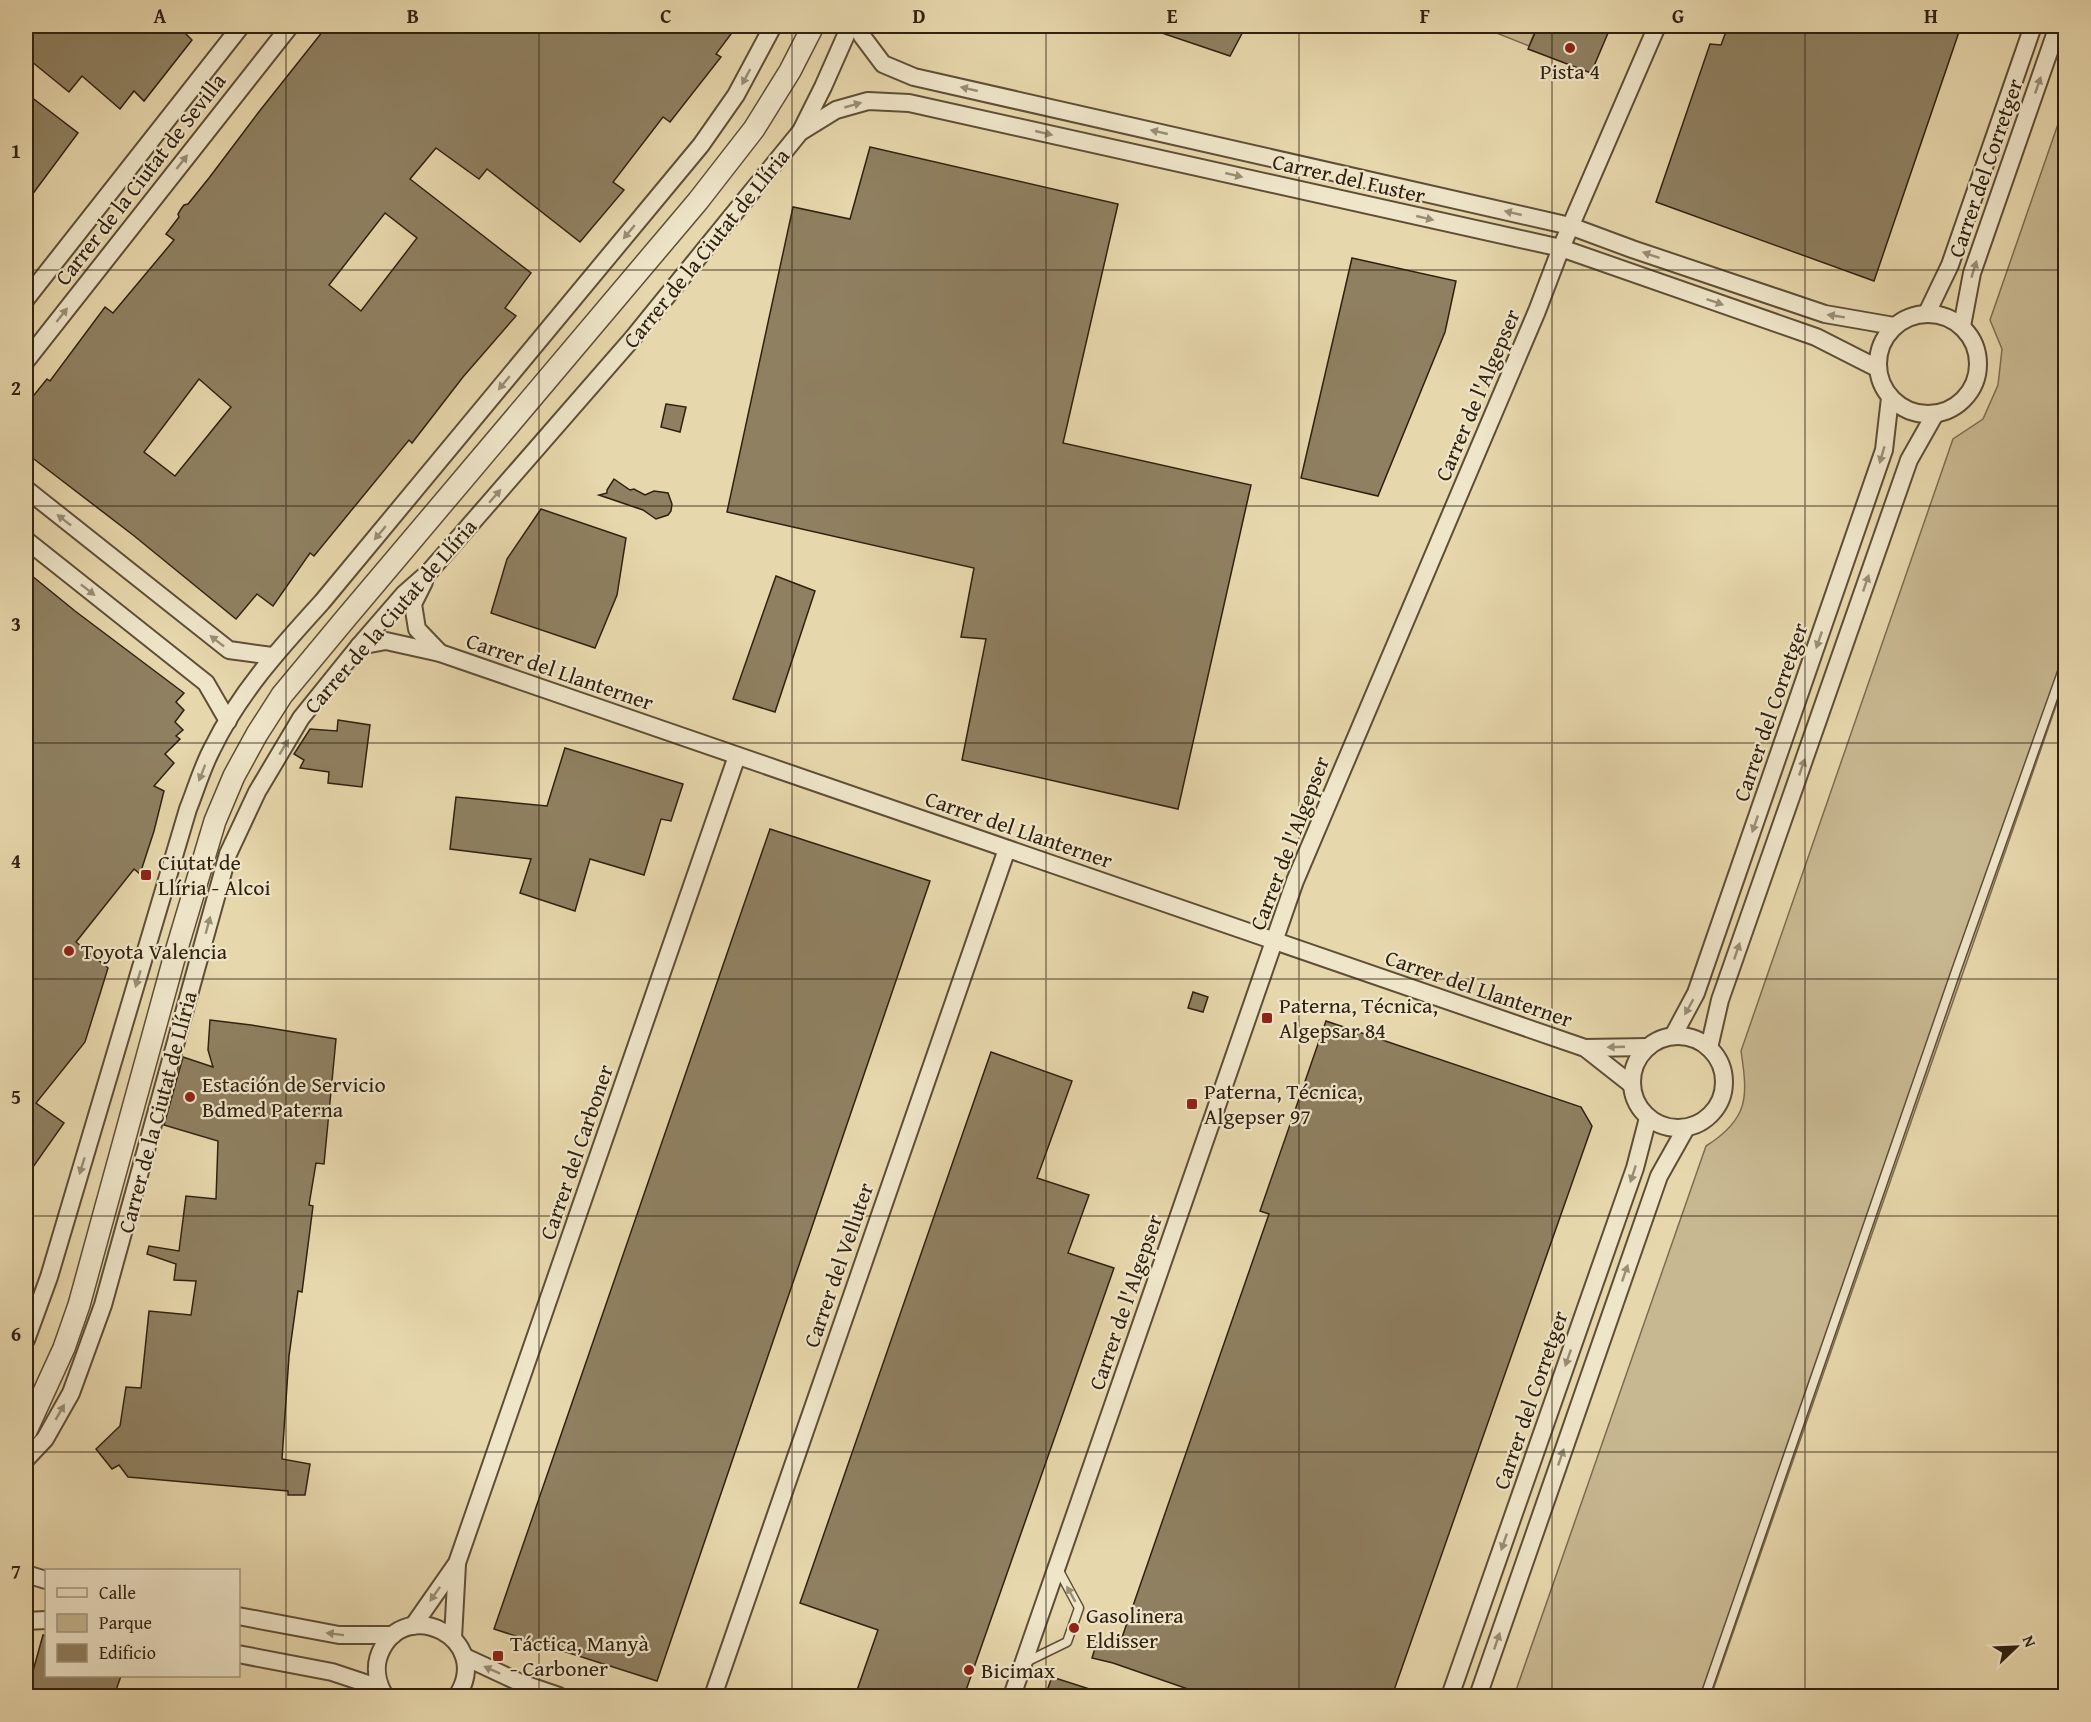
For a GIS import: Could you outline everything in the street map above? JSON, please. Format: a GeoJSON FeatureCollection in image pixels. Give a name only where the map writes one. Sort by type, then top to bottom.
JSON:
{"type":"FeatureCollection","features":[{"type":"Feature","properties":{"kind":"street","name":"Carrer de la Ciutat de Sevilla"},"geometry":{"type":"LineString","coordinates":[[26,299],[241,26]]}},
{"type":"Feature","properties":{"kind":"street","name":"Carrer de la Ciutat de Sevilla"},"geometry":{"type":"LineString","coordinates":[[26,361],[290,26]]}},
{"type":"Feature","properties":{"kind":"street"},"geometry":{"type":"LineString","coordinates":[[26,1340],[49,1277],[188,809],[211,749],[272,656],[336,585],[701,145],[736,95],[774,26]]}},
{"type":"Feature","properties":{"kind":"street","name":"Carrer de la Ciutat de Llíria"},"geometry":{"type":"LineString","coordinates":[[26,1431],[64,1348],[79,1305],[175,956],[215,821],[234,776],[257,734],[282,695],[698,201],[754,129],[790,71],[813,26]]}},
{"type":"Feature","properties":{"kind":"street","name":"Carrer de la Ciutat de Llíria"},"geometry":{"type":"LineString","coordinates":[[26,1459],[45,1439],[71,1393],[103,1305],[228,854],[257,792],[301,718],[359,646],[404,594],[429,572],[632,339],[801,131],[850,26]]}},
{"type":"Feature","properties":{"kind":"street","name":"Carrer del Fuster"},"geometry":{"type":"LineString","coordinates":[[858,26],[862,36],[883,64],[914,77],[1570,226],[1825,314],[1894,326]]}},
{"type":"Feature","properties":{"kind":"street","name":"Carrer de l'Algepser"},"geometry":{"type":"LineString","coordinates":[[1012,1696],[1295,881],[1537,311],[1570,226],[1657,26]]}},
{"type":"Feature","properties":{"kind":"street","name":"Carrer del Corretger"},"geometry":{"type":"LineString","coordinates":[[1928,313],[1950,266],[2033,26]]}},
{"type":"Feature","properties":{"kind":"street","name":"Carrer del Corretger"},"geometry":{"type":"LineString","coordinates":[[1962,326],[1972,273],[2058,26]]}},
{"type":"Feature","properties":{"kind":"street","name":"Carrer del Fuster"},"geometry":{"type":"LineString","coordinates":[[801,131],[836,110],[868,101],[909,103],[1561,248],[1816,337],[1877,368]]}},
{"type":"Feature","properties":{"kind":"street"},"geometry":{"type":"LineString","coordinates":[[1928,313],[1946,317],[1962,326],[1972,339],[1977,354],[1978,370],[1974,384],[1958,405],[1935,414],[1918,414],[1903,408],[1890,398],[1881,384],[1877,368],[1878,352],[1884,338],[1894,326],[1915,314],[1928,313]]}},
{"type":"Feature","properties":{"kind":"street","name":"Carrer del Corretger"},"geometry":{"type":"LineString","coordinates":[[1673,1036],[1696,993],[1884,450],[1890,398]]}},
{"type":"Feature","properties":{"kind":"street"},"geometry":{"type":"LineString","coordinates":[[1709,1048],[1720,1000],[1905,471],[1935,414]]}},
{"type":"Feature","properties":{"kind":"street"},"geometry":{"type":"LineString","coordinates":[[26,489],[229,650],[272,656]]}},
{"type":"Feature","properties":{"kind":"street"},"geometry":{"type":"LineString","coordinates":[[26,540],[206,683],[228,721]]}},
{"type":"Feature","properties":{"kind":"street","name":"Carrer del Llanterner"},"geometry":{"type":"LineString","coordinates":[[429,572],[413,604],[417,629],[440,653]]}},
{"type":"Feature","properties":{"kind":"street","name":"Carrer del Llanterner"},"geometry":{"type":"LineString","coordinates":[[359,646],[386,641],[440,653],[1585,1048],[1632,1085]]}},
{"type":"Feature","properties":{"kind":"street","name":"Carrer del Carboner"},"geometry":{"type":"LineString","coordinates":[[413,1626],[457,1563],[737,756]]}},
{"type":"Feature","properties":{"kind":"street","name":"Carrer del Velluter"},"geometry":{"type":"LineString","coordinates":[[712,1696],[1007,849]]}},
{"type":"Feature","properties":{"kind":"street"},"geometry":{"type":"LineString","coordinates":[[1673,1036],[1692,1038],[1709,1048],[1719,1059],[1724,1073],[1724,1088],[1720,1102],[1712,1115],[1700,1124],[1686,1128],[1666,1127],[1648,1118],[1634,1097],[1632,1085],[1636,1064],[1648,1047],[1660,1039],[1673,1036]]}},
{"type":"Feature","properties":{"kind":"street","name":"Carrer del Llanterner"},"geometry":{"type":"LineString","coordinates":[[1585,1048],[1648,1047]]}},
{"type":"Feature","properties":{"kind":"street","name":"Carrer del Corretger"},"geometry":{"type":"LineString","coordinates":[[1450,1696],[1635,1168],[1648,1118]]}},
{"type":"Feature","properties":{"kind":"street"},"geometry":{"type":"LineString","coordinates":[[1478,1696],[1659,1176],[1686,1128]]}},
{"type":"Feature","properties":{"kind":"street","name":"Carrer de la Ciutat de Llíria"},"geometry":{"type":"LineString","coordinates":[[26,1404],[64,1348]]}},
{"type":"Feature","properties":{"kind":"street","name":"Carrer del Carboner"},"geometry":{"type":"LineString","coordinates":[[453,1638],[457,1563]]}},
{"type":"Feature","properties":{"kind":"street"},"geometry":{"type":"LineString","coordinates":[[26,1574],[45,1580]]}},
{"type":"Feature","properties":{"kind":"street"},"geometry":{"type":"LineString","coordinates":[[240,1616],[339,1635],[393,1635]]}},
{"type":"Feature","properties":{"kind":"street"},"geometry":{"type":"LineString","coordinates":[[26,1621],[45,1620]]}},
{"type":"Feature","properties":{"kind":"street"},"geometry":{"type":"LineString","coordinates":[[383,1692],[377,1674],[378,1659],[383,1646],[393,1635],[413,1626],[428,1625],[441,1629],[453,1638],[465,1657],[466,1672],[463,1688],[458,1696]]}},
{"type":"Feature","properties":{"kind":"street"},"geometry":{"type":"LineString","coordinates":[[240,1654],[332,1672],[383,1692]]}},
{"type":"Feature","properties":{"kind":"street"},"geometry":{"type":"LineString","coordinates":[[465,1657],[521,1683],[559,1696]]}},
{"type":"Feature","properties":{"kind":"lane"},"geometry":{"type":"LineString","coordinates":[[1705,1696],[1956,971],[2066,662]]}},
{"type":"Feature","properties":{"kind":"lane"},"geometry":{"type":"LineString","coordinates":[[1023,1663],[1067,1642],[1079,1608],[1057,1567]]}},
{"type":"Feature","properties":{"kind":"green space"},"geometry":{"type":"Polygon","coordinates":[[[1479,26],[1537,26],[1529,46],[1479,26]]]}},
{"type":"Feature","properties":{"kind":"green space"},"geometry":{"type":"Polygon","coordinates":[[[2065,104],[2065,680],[1711,1696],[1514,1696],[1706,1146],[1731,1126],[1742,1106],[1745,1081],[1741,1051],[1953,439],[1983,419],[1998,385],[2002,349],[1990,320],[2065,104]]]}},
{"type":"Feature","properties":{"kind":"building"},"geometry":{"type":"Polygon","coordinates":[[[26,26],[178,26],[192,40],[144,101],[134,91],[120,109],[82,76],[69,92],[26,57],[26,26]]]}},
{"type":"Feature","properties":{"kind":"building"},"geometry":{"type":"Polygon","coordinates":[[[327,26],[737,26],[716,54],[721,57],[670,122],[663,117],[613,182],[624,190],[580,242],[487,169],[479,179],[436,148],[410,179],[531,273],[505,308],[516,316],[463,377],[412,443],[409,440],[314,556],[310,553],[273,606],[257,594],[236,619],[133,535],[26,453],[26,405],[47,379],[50,381],[105,307],[113,313],[174,240],[166,234],[179,217],[181,209],[188,204],[209,178],[327,26]],[[385,213],[329,285],[361,311],[417,238],[385,213]],[[199,379],[144,452],[175,476],[231,407],[199,379]]]}},
{"type":"Feature","properties":{"kind":"building"},"geometry":{"type":"Polygon","coordinates":[[[1147,26],[1246,26],[1230,56],[1147,28],[1147,26]]]}},
{"type":"Feature","properties":{"kind":"building","name":"Pista 4"},"geometry":{"type":"Polygon","coordinates":[[[1538,26],[1611,26],[1591,73],[1528,49],[1538,26]]]}},
{"type":"Feature","properties":{"kind":"building"},"geometry":{"type":"Polygon","coordinates":[[[1728,26],[1961,26],[1874,281],[1656,202],[1710,44],[1721,45],[1728,26]]]}},
{"type":"Feature","properties":{"kind":"building"},"geometry":{"type":"Polygon","coordinates":[[[26,93],[78,133],[26,203],[26,93]]]}},
{"type":"Feature","properties":{"kind":"building"},"geometry":{"type":"Polygon","coordinates":[[[870,147],[1118,204],[1063,443],[1251,485],[1178,809],[962,760],[986,639],[961,637],[974,568],[727,512],[793,207],[850,219],[870,147]]]}},
{"type":"Feature","properties":{"kind":"building"},"geometry":{"type":"Polygon","coordinates":[[[1352,258],[1456,281],[1445,332],[1378,496],[1301,478],[1352,258]]]}},
{"type":"Feature","properties":{"kind":"building"},"geometry":{"type":"Polygon","coordinates":[[[666,404],[686,407],[680,432],[661,427],[666,404]]]}},
{"type":"Feature","properties":{"kind":"building"},"geometry":{"type":"Polygon","coordinates":[[[614,479],[630,490],[634,489],[645,495],[654,491],[668,493],[672,504],[671,511],[668,515],[656,519],[643,510],[599,495],[607,493],[614,479]]]}},
{"type":"Feature","properties":{"kind":"building"},"geometry":{"type":"Polygon","coordinates":[[[541,509],[626,538],[617,595],[595,648],[491,613],[507,559],[541,509]]]}},
{"type":"Feature","properties":{"kind":"building"},"geometry":{"type":"Polygon","coordinates":[[[26,571],[184,693],[176,702],[184,710],[175,722],[183,730],[176,736],[180,739],[165,754],[174,763],[154,786],[164,791],[140,874],[134,869],[76,942],[108,968],[85,1042],[36,1103],[64,1123],[26,1177],[26,571]]]}},
{"type":"Feature","properties":{"kind":"building"},"geometry":{"type":"Polygon","coordinates":[[[776,576],[815,591],[775,712],[733,699],[776,576]]]}},
{"type":"Feature","properties":{"kind":"building"},"geometry":{"type":"Polygon","coordinates":[[[338,720],[370,725],[362,787],[328,783],[329,772],[300,768],[304,760],[294,754],[310,729],[337,731],[338,720]]]}},
{"type":"Feature","properties":{"kind":"building"},"geometry":{"type":"Polygon","coordinates":[[[565,748],[683,784],[671,821],[661,819],[644,875],[590,859],[575,911],[520,893],[531,859],[450,849],[456,797],[547,806],[565,748]]]}},
{"type":"Feature","properties":{"kind":"building"},"geometry":{"type":"Polygon","coordinates":[[[770,829],[930,881],[657,1681],[494,1629],[770,829]]]}},
{"type":"Feature","properties":{"kind":"building"},"geometry":{"type":"Polygon","coordinates":[[[1193,992],[1208,997],[1203,1012],[1188,1008],[1193,992]]]}},
{"type":"Feature","properties":{"kind":"building"},"geometry":{"type":"Polygon","coordinates":[[[210,1020],[336,1039],[324,1164],[316,1163],[309,1205],[313,1206],[302,1292],[298,1291],[289,1356],[282,1459],[310,1464],[305,1495],[288,1495],[288,1491],[128,1477],[119,1465],[112,1469],[96,1449],[120,1426],[126,1387],[141,1388],[149,1311],[191,1315],[196,1281],[174,1280],[176,1264],[147,1254],[149,1246],[179,1251],[186,1196],[216,1199],[218,1141],[164,1125],[183,1057],[213,1067],[208,1050],[210,1020]]]}},
{"type":"Feature","properties":{"kind":"building"},"geometry":{"type":"Polygon","coordinates":[[[1326,1021],[1581,1107],[1592,1126],[1392,1696],[1208,1696],[1092,1658],[1097,1642],[1118,1649],[1269,1214],[1260,1211],[1326,1021]]]}},
{"type":"Feature","properties":{"kind":"building"},"geometry":{"type":"Polygon","coordinates":[[[991,1052],[1072,1081],[1037,1178],[1089,1195],[1068,1253],[1114,1268],[964,1696],[855,1696],[878,1630],[800,1603],[991,1052]]]}},
{"type":"Feature","properties":{"kind":"building"},"geometry":{"type":"Polygon","coordinates":[[[43,1635],[45,1636],[45,1677],[121,1677],[114,1696],[26,1696],[43,1635]]]}},
{"type":"Feature","properties":{"kind":"building"},"geometry":{"type":"Polygon","coordinates":[[[1052,1677],[1102,1693],[1102,1696],[1045,1696],[1052,1677]]]}},
{"type":"Feature","properties":{"kind":"place","name":"Pista 4"},"geometry":{"type":"Point","coordinates":[1570,48]}},
{"type":"Feature","properties":{"kind":"place","name":"Ciutat de Llíria - Alcoi"},"geometry":{"type":"Point","coordinates":[146,875]}},
{"type":"Feature","properties":{"kind":"place","name":"Toyota Valencia"},"geometry":{"type":"Point","coordinates":[69,951]}},
{"type":"Feature","properties":{"kind":"place","name":"Paterna, Técnica, Algepsar 84"},"geometry":{"type":"Point","coordinates":[1267,1018]}},
{"type":"Feature","properties":{"kind":"place","name":"Estación de Servicio Bdmed Paterna"},"geometry":{"type":"Point","coordinates":[190,1097]}},
{"type":"Feature","properties":{"kind":"place","name":"Paterna, Técnica, Algepser 97"},"geometry":{"type":"Point","coordinates":[1192,1104]}},
{"type":"Feature","properties":{"kind":"place","name":"Gasolinera Eldisser"},"geometry":{"type":"Point","coordinates":[1074,1628]}},
{"type":"Feature","properties":{"kind":"place","name":"Táctica, Manyà - Carboner"},"geometry":{"type":"Point","coordinates":[498,1656]}},
{"type":"Feature","properties":{"kind":"place","name":"Bicimax"},"geometry":{"type":"Point","coordinates":[969,1670]}}]}
